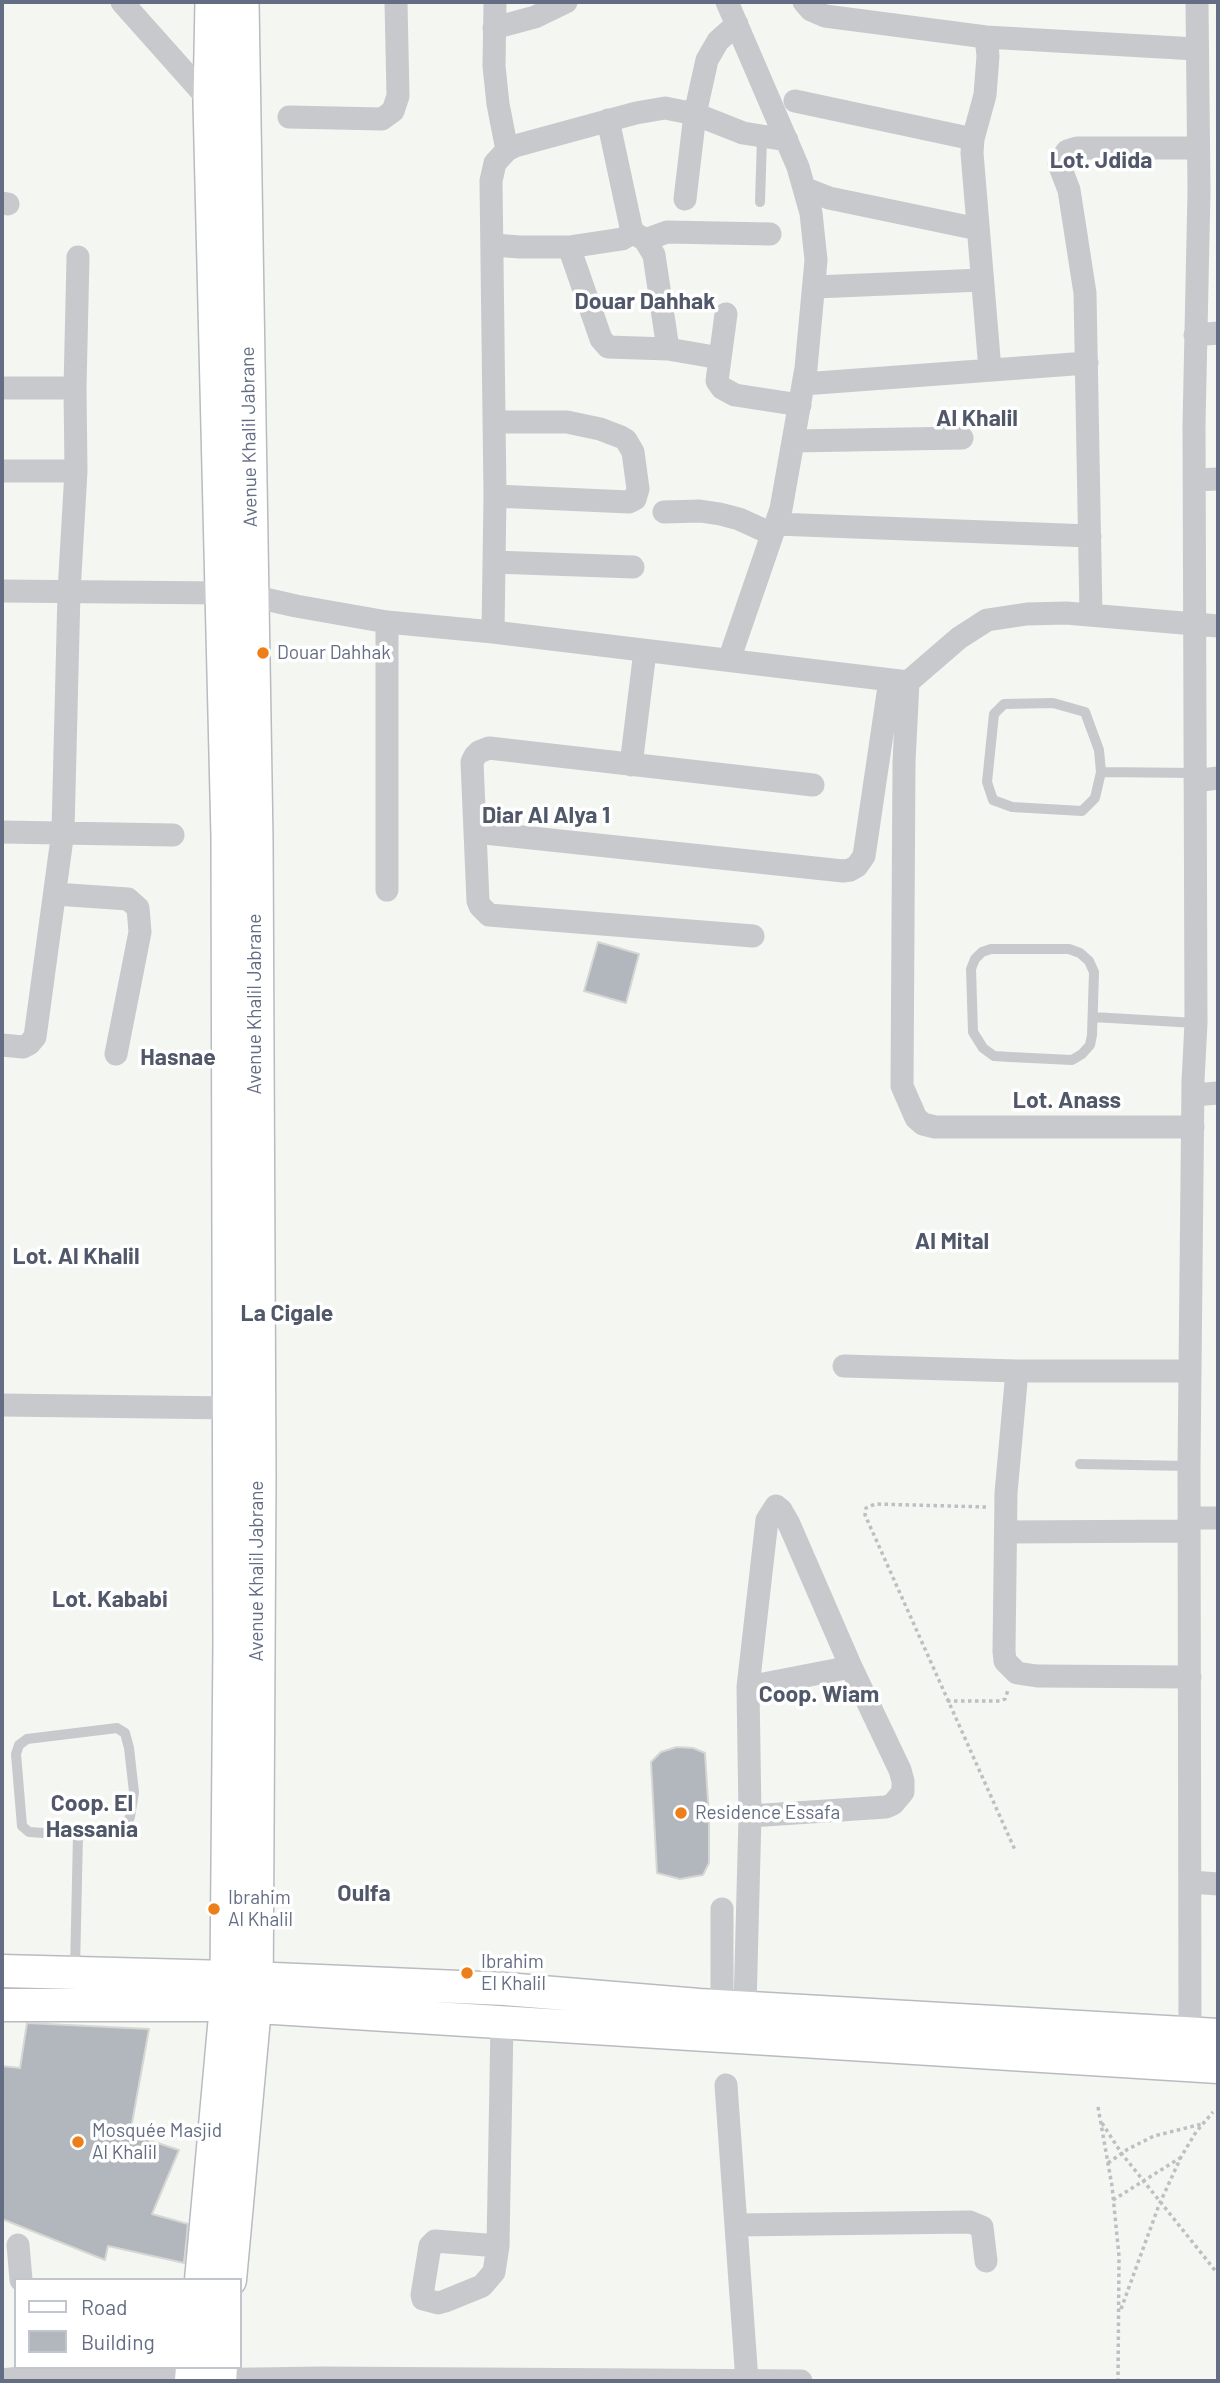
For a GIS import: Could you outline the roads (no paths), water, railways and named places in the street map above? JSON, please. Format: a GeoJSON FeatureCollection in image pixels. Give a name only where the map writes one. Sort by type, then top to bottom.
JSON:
{"type":"FeatureCollection","features":[{"type":"Feature","properties":{"kind":"main road","name":"Avenue Khalil Jabrane"},"geometry":{"type":"LineString","coordinates":[[213,2],[226,102],[258,1454],[242,1992]]}},
{"type":"Feature","properties":{"kind":"main road","name":"Avenue Khalil Jabrane"},"geometry":{"type":"LineString","coordinates":[[226,102],[241,2]]}},
{"type":"Feature","properties":{"kind":"main road","name":"Avenue Khalil Jabrane"},"geometry":{"type":"LineString","coordinates":[[238,595],[229,836],[232,1408],[242,1992]]}},
{"type":"Feature","properties":{"kind":"main road"},"geometry":{"type":"LineString","coordinates":[[2,1971],[75,1972],[502,2023],[699,2033],[1218,2067]]}},
{"type":"Feature","properties":{"kind":"main road"},"geometry":{"type":"LineString","coordinates":[[2,2005],[242,1992],[505,1989],[734,2006],[1204,2034]]}},
{"type":"Feature","properties":{"kind":"main road"},"geometry":{"type":"LineString","coordinates":[[201,2278],[242,1992]]}},
{"type":"Feature","properties":{"kind":"main road"},"geometry":{"type":"LineString","coordinates":[[230,2278],[242,1992]]}},
{"type":"Feature","properties":{"kind":"street"},"geometry":{"type":"LineString","coordinates":[[122,2],[226,102]]}},
{"type":"Feature","properties":{"kind":"street"},"geometry":{"type":"LineString","coordinates":[[289,117],[382,119],[393,111],[398,96],[396,2]]}},
{"type":"Feature","properties":{"kind":"street"},"geometry":{"type":"LineString","coordinates":[[495,2],[498,104],[507,150]]}},
{"type":"Feature","properties":{"kind":"street"},"geometry":{"type":"LineString","coordinates":[[494,28],[535,18],[566,2]]}},
{"type":"Feature","properties":{"kind":"street"},"geometry":{"type":"LineString","coordinates":[[727,2],[806,189],[814,236],[815,287],[802,394],[774,529],[729,660]]}},
{"type":"Feature","properties":{"kind":"street"},"geometry":{"type":"LineString","coordinates":[[804,2],[811,10],[825,16],[986,37],[1196,49]]}},
{"type":"Feature","properties":{"kind":"street"},"geometry":{"type":"LineString","coordinates":[[1196,2],[1196,49],[1208,92],[1198,148],[1208,265],[1207,480],[1194,625],[1203,777],[1193,1095],[1189,1524],[1191,1882],[1204,2034]]}},
{"type":"Feature","properties":{"kind":"street"},"geometry":{"type":"LineString","coordinates":[[685,199],[695,114],[707,60],[718,41],[737,24]]}},
{"type":"Feature","properties":{"kind":"street"},"geometry":{"type":"LineString","coordinates":[[986,37],[988,66],[985,95],[972,153],[990,370]]}},
{"type":"Feature","properties":{"kind":"street"},"geometry":{"type":"LineString","coordinates":[[795,101],[973,139]]}},
{"type":"Feature","properties":{"kind":"street"},"geometry":{"type":"LineString","coordinates":[[493,632],[495,496],[491,181],[495,163],[507,150],[608,120],[665,108],[695,114],[762,138],[787,140]]}},
{"type":"Feature","properties":{"kind":"street"},"geometry":{"type":"LineString","coordinates":[[608,120],[638,236],[656,262],[668,349]]}},
{"type":"Feature","properties":{"kind":"street"},"geometry":{"type":"LineString","coordinates":[[1091,615],[1085,293],[1069,190],[1060,170],[1060,159],[1067,151],[1077,148],[1198,148]]}},
{"type":"Feature","properties":{"kind":"street"},"geometry":{"type":"LineString","coordinates":[[806,189],[829,198],[978,229]]}},
{"type":"Feature","properties":{"kind":"street"},"geometry":{"type":"LineString","coordinates":[[493,245],[569,247],[667,232],[770,234]]}},
{"type":"Feature","properties":{"kind":"street"},"geometry":{"type":"LineString","coordinates":[[569,247],[603,344],[613,349],[668,349],[720,358]]}},
{"type":"Feature","properties":{"kind":"street"},"geometry":{"type":"LineString","coordinates":[[2,1045],[23,1046],[35,1037],[63,831],[69,592],[76,471],[78,257]]}},
{"type":"Feature","properties":{"kind":"street"},"geometry":{"type":"LineString","coordinates":[[815,287],[982,280]]}},
{"type":"Feature","properties":{"kind":"street"},"geometry":{"type":"LineString","coordinates":[[726,314],[717,381],[728,393],[802,394],[990,370],[1087,363]]}},
{"type":"Feature","properties":{"kind":"street"},"geometry":{"type":"LineString","coordinates":[[2,388],[75,388]]}},
{"type":"Feature","properties":{"kind":"street"},"geometry":{"type":"LineString","coordinates":[[494,422],[567,422],[621,437],[634,452],[638,489],[635,499],[629,502],[495,496]]}},
{"type":"Feature","properties":{"kind":"street"},"geometry":{"type":"LineString","coordinates":[[794,441],[962,438]]}},
{"type":"Feature","properties":{"kind":"street"},"geometry":{"type":"LineString","coordinates":[[2,471],[76,471]]}},
{"type":"Feature","properties":{"kind":"street"},"geometry":{"type":"LineString","coordinates":[[664,512],[700,511],[720,514],[774,529],[1090,536]]}},
{"type":"Feature","properties":{"kind":"street"},"geometry":{"type":"LineString","coordinates":[[494,562],[633,567]]}},
{"type":"Feature","properties":{"kind":"street"},"geometry":{"type":"LineString","coordinates":[[2,591],[238,595],[387,622],[493,632],[899,681],[987,620],[1027,614],[1066,613],[1218,626]]}},
{"type":"Feature","properties":{"kind":"street"},"geometry":{"type":"LineString","coordinates":[[387,622],[387,890]]}},
{"type":"Feature","properties":{"kind":"street"},"geometry":{"type":"LineString","coordinates":[[631,765],[645,651]]}},
{"type":"Feature","properties":{"kind":"street"},"geometry":{"type":"LineString","coordinates":[[475,832],[850,870],[857,866],[864,856],[899,681]]}},
{"type":"Feature","properties":{"kind":"street"},"geometry":{"type":"LineString","coordinates":[[899,681],[904,762],[902,1086],[916,1118],[923,1124],[935,1127],[1193,1127]]}},
{"type":"Feature","properties":{"kind":"street"},"geometry":{"type":"LineString","coordinates":[[753,936],[489,915],[478,901],[472,762],[484,749],[813,785]]}},
{"type":"Feature","properties":{"kind":"street"},"geometry":{"type":"LineString","coordinates":[[2,832],[173,835]]}},
{"type":"Feature","properties":{"kind":"street"},"geometry":{"type":"LineString","coordinates":[[55,894],[128,899],[138,908],[140,932],[116,1054]]}},
{"type":"Feature","properties":{"kind":"street"},"geometry":{"type":"LineString","coordinates":[[1193,1095],[1218,1093]]}},
{"type":"Feature","properties":{"kind":"street"},"geometry":{"type":"LineString","coordinates":[[844,1366],[1017,1371],[1190,1371]]}},
{"type":"Feature","properties":{"kind":"street"},"geometry":{"type":"LineString","coordinates":[[1017,1371],[1006,1493],[1005,1661],[1017,1672],[1037,1676],[1190,1677]]}},
{"type":"Feature","properties":{"kind":"street"},"geometry":{"type":"LineString","coordinates":[[2,1405],[232,1408]]}},
{"type":"Feature","properties":{"kind":"street"},"geometry":{"type":"LineString","coordinates":[[734,2006],[750,1816],[748,1687],[767,1520],[775,1506],[781,1510],[789,1524],[851,1667],[900,1770],[903,1792],[899,1799],[886,1807],[750,1816]]}},
{"type":"Feature","properties":{"kind":"street"},"geometry":{"type":"LineString","coordinates":[[1007,1532],[1189,1524],[1218,1518]]}},
{"type":"Feature","properties":{"kind":"street"},"geometry":{"type":"LineString","coordinates":[[748,1687],[851,1667]]}},
{"type":"Feature","properties":{"kind":"street"},"geometry":{"type":"LineString","coordinates":[[1191,1882],[1218,1884]]}},
{"type":"Feature","properties":{"kind":"street"},"geometry":{"type":"LineString","coordinates":[[722,1909],[734,2006]]}},
{"type":"Feature","properties":{"kind":"street"},"geometry":{"type":"LineString","coordinates":[[498,2246],[502,2023]]}},
{"type":"Feature","properties":{"kind":"street"},"geometry":{"type":"LineString","coordinates":[[726,2085],[747,2381]]}},
{"type":"Feature","properties":{"kind":"street"},"geometry":{"type":"LineString","coordinates":[[736,2224],[970,2222],[982,2227],[986,2262]]}},
{"type":"Feature","properties":{"kind":"street"},"geometry":{"type":"LineString","coordinates":[[18,2245],[20,2278]]}},
{"type":"Feature","properties":{"kind":"street"},"geometry":{"type":"LineString","coordinates":[[2,2379],[28,2372],[341,2380],[801,2381]]}},
{"type":"Feature","properties":{"kind":"lane"},"geometry":{"type":"LineString","coordinates":[[760,202],[762,138]]}},
{"type":"Feature","properties":{"kind":"lane"},"geometry":{"type":"LineString","coordinates":[[1053,703],[1086,712],[1099,750],[1101,772],[1095,798],[1082,811],[1012,807],[993,800],[986,782],[994,714],[1004,704],[1053,703]]}},
{"type":"Feature","properties":{"kind":"lane"},"geometry":{"type":"LineString","coordinates":[[1101,772],[1203,777]]}},
{"type":"Feature","properties":{"kind":"lane"},"geometry":{"type":"LineString","coordinates":[[991,949],[1069,949],[1080,953],[1089,961],[1094,972],[1093,1017],[1090,1045],[1072,1060],[994,1056],[983,1048],[973,1032],[971,969],[975,959],[982,952],[991,949]]}},
{"type":"Feature","properties":{"kind":"lane"},"geometry":{"type":"LineString","coordinates":[[1093,1017],[1196,1023]]}},
{"type":"Feature","properties":{"kind":"lane"},"geometry":{"type":"LineString","coordinates":[[1080,1464],[1189,1466]]}},
{"type":"Feature","properties":{"kind":"lane"},"geometry":{"type":"LineString","coordinates":[[117,1728],[125,1733],[130,1748],[134,1792],[130,1817],[121,1827],[78,1835],[29,1832],[22,1826],[16,1754],[19,1745],[27,1739],[117,1728]]}},
{"type":"Feature","properties":{"kind":"lane"},"geometry":{"type":"LineString","coordinates":[[75,1972],[78,1835]]}},
{"type":"Feature","properties":{"kind":"place","name":"Douar Dahhak"},"geometry":{"type":"Point","coordinates":[263,653]}},
{"type":"Feature","properties":{"kind":"place","name":"Residence Essafa"},"geometry":{"type":"Point","coordinates":[681,1813]}},
{"type":"Feature","properties":{"kind":"place","name":"Ibrahim Al Khalil"},"geometry":{"type":"Point","coordinates":[214,1909]}},
{"type":"Feature","properties":{"kind":"place","name":"Ibrahim El Khalil"},"geometry":{"type":"Point","coordinates":[467,1973]}},
{"type":"Feature","properties":{"kind":"place","name":"Mosquée Masjid Al Khalil"},"geometry":{"type":"Point","coordinates":[78,2142]}},
{"type":"Feature","properties":{"kind":"district","name":"Lot. Jdida"},"geometry":{"type":"Point","coordinates":[1101,160]}},
{"type":"Feature","properties":{"kind":"district","name":"Douar Dahhak"},"geometry":{"type":"Point","coordinates":[645,301]}},
{"type":"Feature","properties":{"kind":"district","name":"Al Khalil"},"geometry":{"type":"Point","coordinates":[977,418]}},
{"type":"Feature","properties":{"kind":"district","name":"Diar Al Alya 1"},"geometry":{"type":"Point","coordinates":[546,815]}},
{"type":"Feature","properties":{"kind":"district","name":"Hasnae"},"geometry":{"type":"Point","coordinates":[178,1057]}},
{"type":"Feature","properties":{"kind":"district","name":"Lot. Anass"},"geometry":{"type":"Point","coordinates":[1067,1100]}},
{"type":"Feature","properties":{"kind":"district","name":"Al Mital"},"geometry":{"type":"Point","coordinates":[952,1241]}},
{"type":"Feature","properties":{"kind":"district","name":"Lot. Al Khalil"},"geometry":{"type":"Point","coordinates":[76,1256]}},
{"type":"Feature","properties":{"kind":"district","name":"La Cigale"},"geometry":{"type":"Point","coordinates":[287,1313]}},
{"type":"Feature","properties":{"kind":"district","name":"Lot. Kababi"},"geometry":{"type":"Point","coordinates":[110,1599]}},
{"type":"Feature","properties":{"kind":"district","name":"Coop. Wiam"},"geometry":{"type":"Point","coordinates":[819,1694]}},
{"type":"Feature","properties":{"kind":"district","name":"Coop. El Hassania"},"geometry":{"type":"Point","coordinates":[92,1816]}},
{"type":"Feature","properties":{"kind":"district","name":"Oulfa"},"geometry":{"type":"Point","coordinates":[364,1893]}}]}
